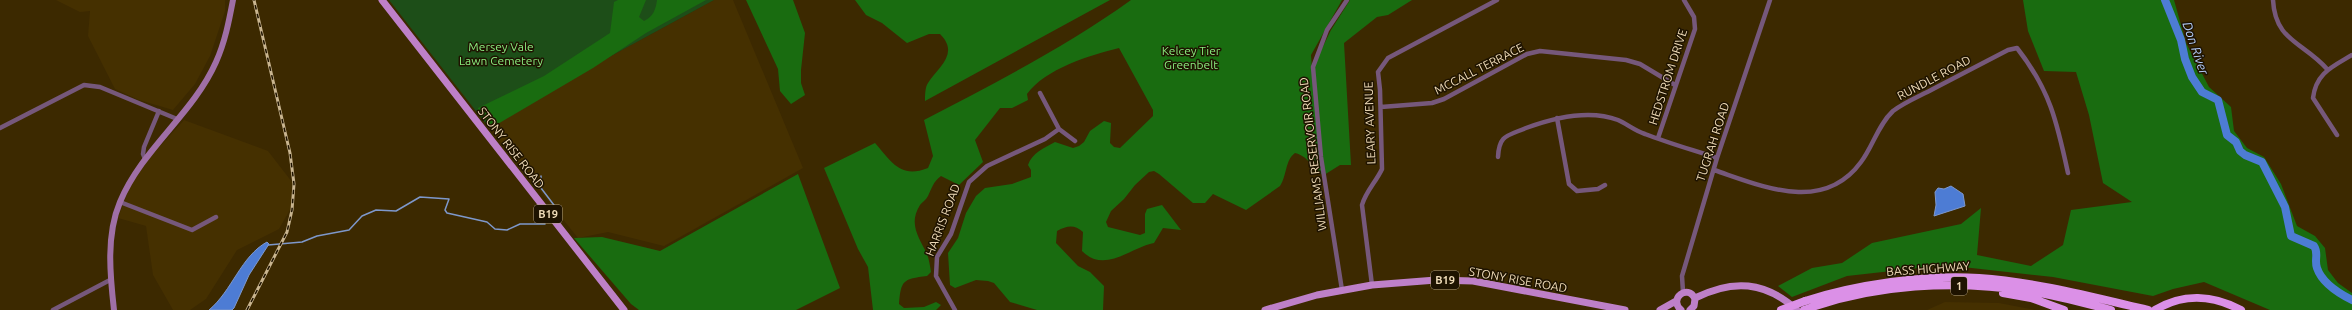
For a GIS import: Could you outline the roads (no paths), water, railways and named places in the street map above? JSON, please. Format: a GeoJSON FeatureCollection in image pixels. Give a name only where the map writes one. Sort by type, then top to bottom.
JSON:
{"type":"FeatureCollection","features":[{"type":"Feature","properties":{"kind":"highway","name":"BASS HIGHWAY"},"geometry":{"type":"LineString","coordinates":[[1805,307],[1824,295],[1882,284],[1951,278],[1978,278],[2053,289],[2148,310]]}},
{"type":"Feature","properties":{"kind":"highway","name":"BASS HIGHWAY"},"geometry":{"type":"LineString","coordinates":[[1781,310],[1805,307],[1873,293],[1936,286],[1985,287],[2029,291],[2111,310]]}},
{"type":"Feature","properties":{"kind":"highway"},"geometry":{"type":"LineString","coordinates":[[1936,286],[2031,298],[2064,310]]}},
{"type":"Feature","properties":{"kind":"highway"},"geometry":{"type":"LineString","coordinates":[[2155,310],[2174,301],[2186,298],[2212,298],[2241,310]]}},
{"type":"Feature","properties":{"kind":"main road"},"geometry":{"type":"LineString","coordinates":[[114,310],[110,280],[113,229],[120,202],[136,171],[196,96],[216,62],[227,30],[232,0]]}},
{"type":"Feature","properties":{"kind":"main road","name":"STONY RISE ROAD"},"geometry":{"type":"LineString","coordinates":[[382,0],[624,310]]}},
{"type":"Feature","properties":{"kind":"main road","name":"STONY RISE ROAD"},"geometry":{"type":"LineString","coordinates":[[1265,310],[1342,290],[1372,285],[1436,280],[1473,281],[1625,310]]}},
{"type":"Feature","properties":{"kind":"main road"},"geometry":{"type":"LineString","coordinates":[[1695,298],[1721,288],[1747,285],[1775,293],[1797,310]]}},
{"type":"Feature","properties":{"kind":"main road"},"geometry":{"type":"LineString","coordinates":[[1660,310],[1676,301],[1683,292],[1689,292],[1695,298],[1695,305],[1690,310]]}},
{"type":"Feature","properties":{"kind":"main road"},"geometry":{"type":"LineString","coordinates":[[1676,301],[1679,310]]}},
{"type":"Feature","properties":{"kind":"street","name":"WILLIAMS RESERVOIR ROAD"},"geometry":{"type":"LineString","coordinates":[[1342,290],[1321,156],[1313,67],[1326,30],[1347,0]]}},
{"type":"Feature","properties":{"kind":"street","name":"LEARY AVENUE"},"geometry":{"type":"LineString","coordinates":[[1372,285],[1362,205],[1365,194],[1377,180],[1382,169],[1381,107],[1378,72],[1388,58],[1497,0]]}},
{"type":"Feature","properties":{"kind":"street","name":"HEDSTROM DRIVE"},"geometry":{"type":"LineString","coordinates":[[1658,138],[1695,29],[1694,17],[1684,0]]}},
{"type":"Feature","properties":{"kind":"street","name":"TUGRAH ROAD"},"geometry":{"type":"LineString","coordinates":[[1683,292],[1683,273],[1717,158],[1770,0]]}},
{"type":"Feature","properties":{"kind":"street"},"geometry":{"type":"LineString","coordinates":[[2273,0],[2274,16],[2279,27],[2327,69]]}},
{"type":"Feature","properties":{"kind":"street","name":"RUNDLE ROAD"},"geometry":{"type":"LineString","coordinates":[[1714,170],[1782,192],[1804,193],[1824,189],[1843,179],[1861,163],[1883,123],[1900,106],[2008,50],[2017,48],[2041,81],[2048,97],[2060,132],[2068,173]]}},
{"type":"Feature","properties":{"kind":"street","name":"MCCALL TERRACE"},"geometry":{"type":"LineString","coordinates":[[1381,107],[1432,103],[1444,99],[1527,54],[1540,51],[1626,60],[1640,64],[1676,85]]}},
{"type":"Feature","properties":{"kind":"street"},"geometry":{"type":"LineString","coordinates":[[2336,135],[2313,98],[2315,85],[2327,69],[2352,55]]}},
{"type":"Feature","properties":{"kind":"street"},"geometry":{"type":"LineString","coordinates":[[0,128],[84,85],[100,87],[177,119]]}},
{"type":"Feature","properties":{"kind":"street"},"geometry":{"type":"LineString","coordinates":[[1040,93],[1058,129],[1075,141]]}},
{"type":"Feature","properties":{"kind":"street"},"geometry":{"type":"LineString","coordinates":[[145,160],[143,154],[144,148],[159,111]]}},
{"type":"Feature","properties":{"kind":"street"},"geometry":{"type":"LineString","coordinates":[[1498,157],[1499,144],[1502,139],[1547,120],[1593,115],[1609,117],[1642,134],[1717,158]]}},
{"type":"Feature","properties":{"kind":"street"},"geometry":{"type":"LineString","coordinates":[[1557,118],[1569,184],[1577,191],[1598,189],[1605,185]]}},
{"type":"Feature","properties":{"kind":"street","name":"HARRIS ROAD"},"geometry":{"type":"LineString","coordinates":[[955,310],[936,276],[937,257],[951,234],[969,182],[987,166],[1045,139],[1058,129]]}},
{"type":"Feature","properties":{"kind":"street"},"geometry":{"type":"LineString","coordinates":[[120,202],[192,230],[216,217]]}},
{"type":"Feature","properties":{"kind":"street"},"geometry":{"type":"LineString","coordinates":[[53,310],[110,280]]}},
{"type":"Feature","properties":{"kind":"water"},"geometry":{"type":"Polygon","coordinates":[[[1951,186],[1963,194],[1965,206],[1934,216],[1936,205],[1935,192],[1938,188],[1944,189],[1951,186]]]}},
{"type":"Feature","properties":{"kind":"water"},"geometry":{"type":"Polygon","coordinates":[[[267,242],[269,244],[249,275],[234,308],[232,310],[209,310],[224,293],[250,256],[267,242]]]}},
{"type":"Feature","properties":{"kind":"waterway","name":"Don River"},"geometry":{"type":"LineString","coordinates":[[2165,0],[2181,40],[2185,59],[2192,77],[2202,92],[2218,100],[2227,135],[2236,142],[2240,151],[2245,155],[2262,162],[2285,207],[2291,236],[2314,246],[2319,273],[2336,291],[2352,300]]}},
{"type":"Feature","properties":{"kind":"waterway"},"geometry":{"type":"LineString","coordinates":[[541,176],[541,188],[560,213]]}},
{"type":"Feature","properties":{"kind":"waterway"},"geometry":{"type":"LineString","coordinates":[[268,245],[302,242],[317,236],[349,230],[362,216],[376,210],[396,211],[420,197],[449,199],[445,210],[447,213],[487,222],[495,229],[507,230],[520,224],[545,224]]}},
{"type":"Feature","properties":{"kind":"railway"},"geometry":{"type":"LineString","coordinates":[[247,310],[287,232],[292,210],[294,184],[290,153],[254,0]]}},
{"type":"Feature","properties":{"kind":"park label","name":"Mersey Vale Lawn Cemetery"},"geometry":{"type":"Point","coordinates":[501,54]}},
{"type":"Feature","properties":{"kind":"park label","name":"Kelcey Tier Greenbelt"},"geometry":{"type":"Point","coordinates":[1191,58]}}]}
